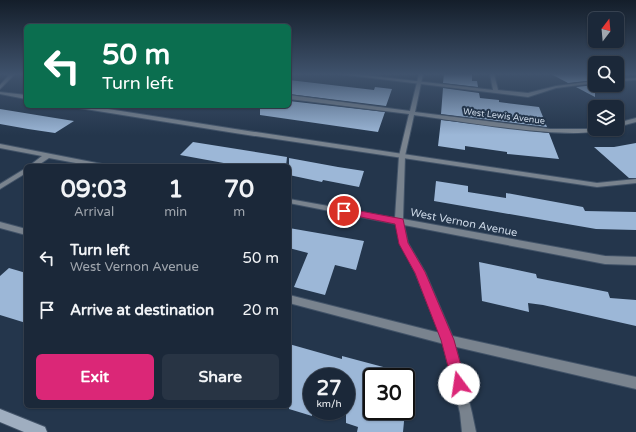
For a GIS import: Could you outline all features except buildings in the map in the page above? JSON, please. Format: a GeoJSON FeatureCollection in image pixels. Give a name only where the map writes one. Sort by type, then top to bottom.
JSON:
{"type":"FeatureCollection","features":[{"type":"Feature","properties":{"kind":"street"},"geometry":{"type":"LineString","coordinates":[[6,94],[24,98]]}},
{"type":"Feature","properties":{"kind":"street"},"geometry":{"type":"LineString","coordinates":[[417,94],[402,156],[400,221],[404,244],[420,272],[448,340],[466,413],[469,432]]}},
{"type":"Feature","properties":{"kind":"street","name":"West Lewis Avenue"},"geometry":{"type":"LineString","coordinates":[[291,97],[550,131],[588,131]]}},
{"type":"Feature","properties":{"kind":"street"},"geometry":{"type":"LineString","coordinates":[[92,108],[402,156],[597,184],[636,181]]}},
{"type":"Feature","properties":{"kind":"street"},"geometry":{"type":"LineString","coordinates":[[624,123],[636,120]]}},
{"type":"Feature","properties":{"kind":"street"},"geometry":{"type":"LineString","coordinates":[[0,146],[91,164]]}},
{"type":"Feature","properties":{"kind":"street"},"geometry":{"type":"LineString","coordinates":[[35,164],[47,156]]}},
{"type":"Feature","properties":{"kind":"street"},"geometry":{"type":"LineString","coordinates":[[0,187],[24,171]]}},
{"type":"Feature","properties":{"kind":"street","name":"West Vernon Avenue"},"geometry":{"type":"LineString","coordinates":[[291,201],[605,260],[636,261]]}},
{"type":"Feature","properties":{"kind":"street"},"geometry":{"type":"LineString","coordinates":[[0,225],[24,231]]}},
{"type":"Feature","properties":{"kind":"street"},"geometry":{"type":"LineString","coordinates":[[291,300],[448,340],[636,383]]}},
{"type":"Feature","properties":{"kind":"street"},"geometry":{"type":"LineString","coordinates":[[0,415],[40,432]]}},
{"type":"Feature","properties":{"kind":"route"},"geometry":{"type":"LineString","coordinates":[[344,211],[400,221],[404,244],[420,272],[448,340],[459,384]]}}]}
